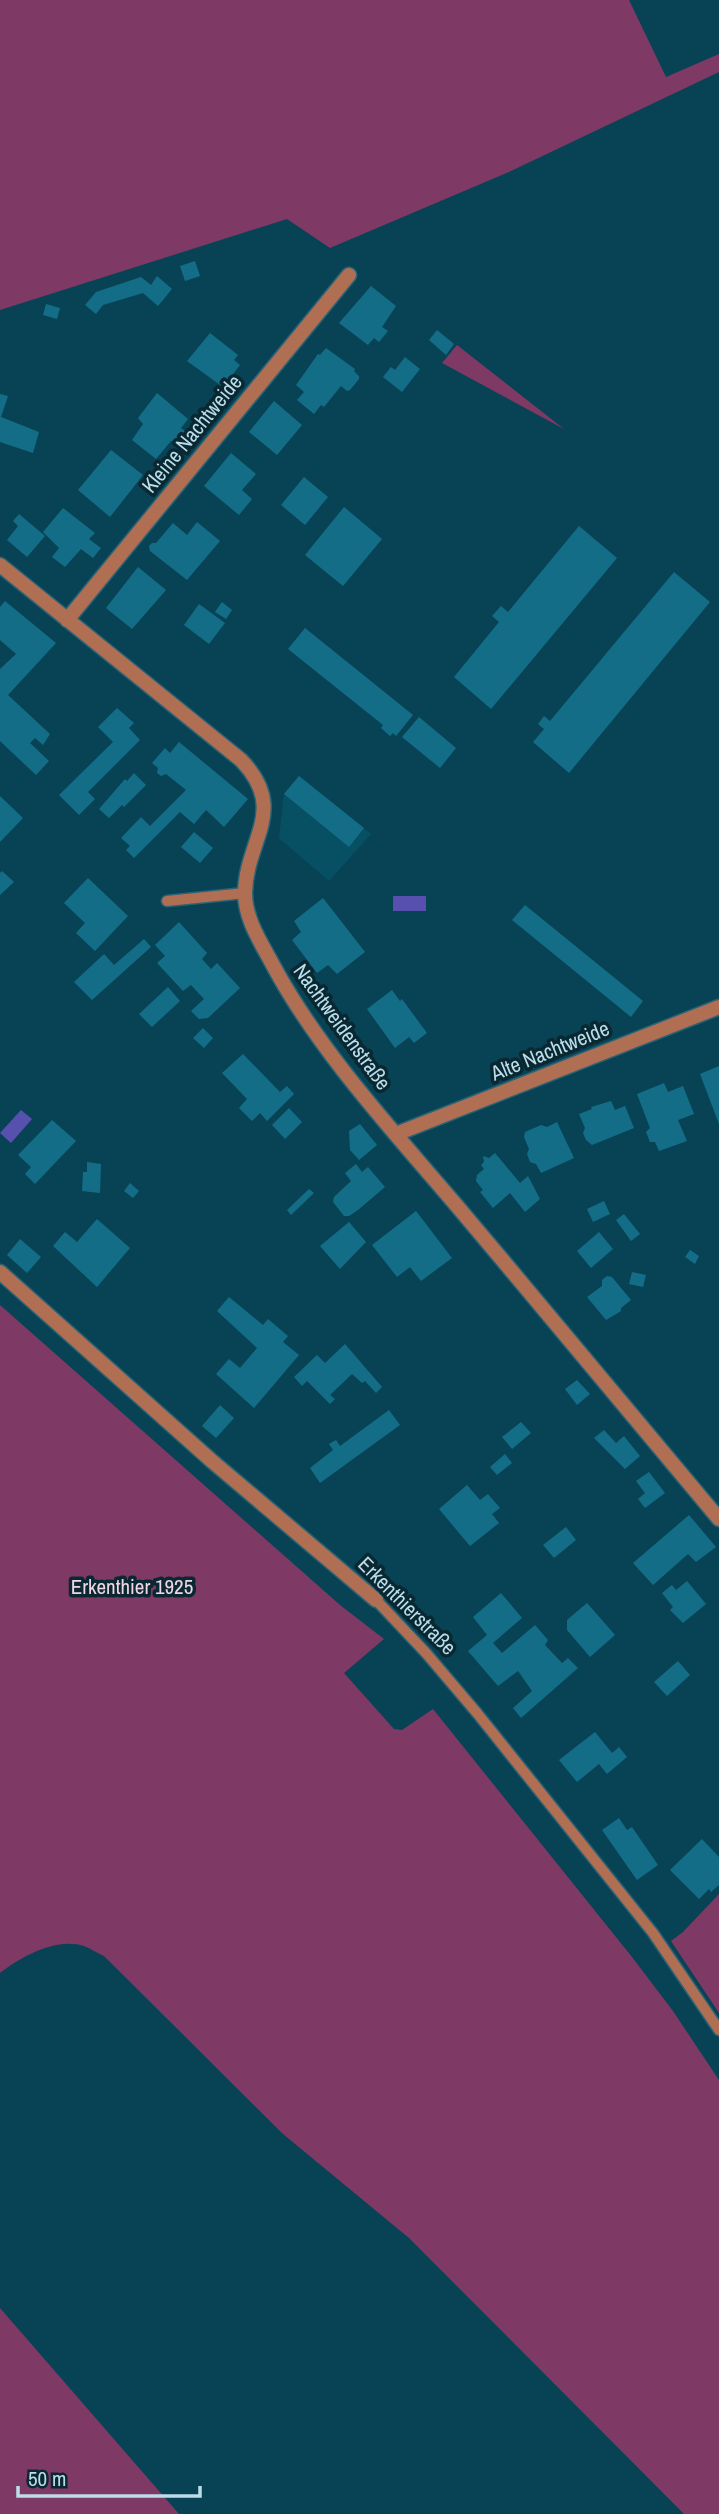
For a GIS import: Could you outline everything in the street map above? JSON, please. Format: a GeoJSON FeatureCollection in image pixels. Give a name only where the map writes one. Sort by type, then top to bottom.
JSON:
{"type":"FeatureCollection","features":[{"type":"Feature","properties":{"kind":"street","name":"Kleine Nachtweide"},"geometry":{"type":"LineString","coordinates":[[67,620],[349,275]]}},
{"type":"Feature","properties":{"kind":"street","name":"Nachtweidenstraße"},"geometry":{"type":"LineString","coordinates":[[0,565],[241,760],[252,772],[262,793],[264,818],[248,869],[247,909],[284,986],[305,1019],[396,1134],[719,1519]]}},
{"type":"Feature","properties":{"kind":"street","name":"Alte Nachtweide"},"geometry":{"type":"LineString","coordinates":[[396,1134],[719,1007]]}},
{"type":"Feature","properties":{"kind":"street","name":"Erkenthierstraße"},"geometry":{"type":"LineString","coordinates":[[0,1272],[213,1462],[376,1600]]}},
{"type":"Feature","properties":{"kind":"lane"},"geometry":{"type":"LineString","coordinates":[[167,901],[246,893]]}},
{"type":"Feature","properties":{"kind":"lane","name":"Erkenthierstraße"},"geometry":{"type":"LineString","coordinates":[[376,1600],[453,1684],[653,1933],[719,2030]]}},
{"type":"Feature","properties":{"kind":"shaded area"},"geometry":{"type":"Polygon","coordinates":[[[299,776],[371,834],[329,881],[279,838],[284,794],[299,776]]]}},
{"type":"Feature","properties":{"kind":"shaded area"},"geometry":{"type":"Polygon","coordinates":[[[393,896],[426,896],[426,911],[393,911],[393,896]]]}},
{"type":"Feature","properties":{"kind":"shaded area"},"geometry":{"type":"Polygon","coordinates":[[[21,1110],[32,1119],[11,1143],[0,1133],[21,1110]]]}},
{"type":"Feature","properties":{"kind":"green space"},"geometry":{"type":"Polygon","coordinates":[[[0,0],[629,0],[666,77],[719,54],[719,72],[511,171],[330,248],[287,219],[0,310],[0,0]]]}},
{"type":"Feature","properties":{"kind":"green space"},"geometry":{"type":"Polygon","coordinates":[[[457,345],[564,429],[442,363],[457,345]]]}},
{"type":"Feature","properties":{"kind":"green space","name":"Erkenthier 1925"},"geometry":{"type":"Polygon","coordinates":[[[0,1305],[340,1605],[384,1639],[344,1673],[394,1729],[402,1730],[433,1709],[632,1957],[673,2011],[719,2080],[719,2514],[684,2514],[409,2238],[283,2134],[104,1956],[84,1946],[62,1944],[28,1955],[0,1973],[0,1305]]]}},
{"type":"Feature","properties":{"kind":"green space"},"geometry":{"type":"Polygon","coordinates":[[[719,1894],[719,2013],[671,1941],[719,1894]]]}},
{"type":"Feature","properties":{"kind":"green space"},"geometry":{"type":"Polygon","coordinates":[[[0,2308],[179,2514],[0,2514],[0,2308]]]}},
{"type":"Feature","properties":{"kind":"building"},"geometry":{"type":"Polygon","coordinates":[[[195,261],[200,276],[185,281],[180,266],[195,261]]]}},
{"type":"Feature","properties":{"kind":"building"},"geometry":{"type":"Polygon","coordinates":[[[157,276],[172,289],[158,306],[143,293],[103,305],[96,314],[85,305],[96,292],[141,277],[151,285],[157,276]]]}},
{"type":"Feature","properties":{"kind":"building"},"geometry":{"type":"Polygon","coordinates":[[[371,286],[396,306],[382,327],[388,331],[379,342],[374,338],[368,345],[339,323],[371,286]]]}},
{"type":"Feature","properties":{"kind":"building"},"geometry":{"type":"Polygon","coordinates":[[[46,304],[60,308],[57,319],[43,315],[46,304]]]}},
{"type":"Feature","properties":{"kind":"building"},"geometry":{"type":"Polygon","coordinates":[[[437,330],[454,344],[446,355],[429,340],[437,330]]]}},
{"type":"Feature","properties":{"kind":"building"},"geometry":{"type":"Polygon","coordinates":[[[210,333],[238,355],[234,360],[240,365],[223,387],[187,361],[210,333]]]}},
{"type":"Feature","properties":{"kind":"building"},"geometry":{"type":"Polygon","coordinates":[[[326,348],[355,369],[359,379],[350,390],[347,391],[341,386],[324,407],[321,405],[314,414],[297,400],[304,392],[296,385],[318,354],[326,348]]]}},
{"type":"Feature","properties":{"kind":"building"},"geometry":{"type":"Polygon","coordinates":[[[405,357],[420,369],[402,392],[383,377],[391,367],[395,370],[405,357]]]}},
{"type":"Feature","properties":{"kind":"building"},"geometry":{"type":"Polygon","coordinates":[[[157,393],[188,419],[181,428],[190,435],[180,447],[171,441],[156,459],[132,440],[143,424],[138,418],[157,393]]]}},
{"type":"Feature","properties":{"kind":"building"},"geometry":{"type":"Polygon","coordinates":[[[0,394],[8,396],[1,417],[39,432],[33,453],[0,442],[0,394]]]}},
{"type":"Feature","properties":{"kind":"building"},"geometry":{"type":"Polygon","coordinates":[[[274,401],[302,425],[277,455],[249,432],[274,401]]]}},
{"type":"Feature","properties":{"kind":"building"},"geometry":{"type":"Polygon","coordinates":[[[111,450],[143,475],[110,517],[78,490],[111,450]]]}},
{"type":"Feature","properties":{"kind":"building"},"geometry":{"type":"Polygon","coordinates":[[[231,453],[256,474],[242,490],[252,499],[239,515],[204,486],[231,453]]]}},
{"type":"Feature","properties":{"kind":"building"},"geometry":{"type":"Polygon","coordinates":[[[304,477],[328,497],[305,525],[281,505],[304,477]]]}},
{"type":"Feature","properties":{"kind":"building"},"geometry":{"type":"Polygon","coordinates":[[[344,507],[382,539],[343,586],[305,555],[344,507]]]}},
{"type":"Feature","properties":{"kind":"building"},"geometry":{"type":"Polygon","coordinates":[[[63,508],[95,533],[89,539],[101,548],[93,558],[81,549],[65,567],[52,557],[59,548],[43,532],[63,508]]]}},
{"type":"Feature","properties":{"kind":"building"},"geometry":{"type":"Polygon","coordinates":[[[19,514],[45,536],[27,557],[7,540],[18,526],[13,521],[19,514]]]}},
{"type":"Feature","properties":{"kind":"building"},"geometry":{"type":"Polygon","coordinates":[[[197,522],[220,541],[187,580],[150,551],[149,546],[156,543],[173,523],[187,535],[197,522]]]}},
{"type":"Feature","properties":{"kind":"building"},"geometry":{"type":"Polygon","coordinates":[[[579,526],[617,558],[491,709],[454,677],[499,622],[492,616],[501,606],[508,612],[579,526]]]}},
{"type":"Feature","properties":{"kind":"building"},"geometry":{"type":"Polygon","coordinates":[[[138,567],[166,590],[132,629],[106,608],[138,567]]]}},
{"type":"Feature","properties":{"kind":"building"},"geometry":{"type":"Polygon","coordinates":[[[674,572],[710,602],[569,773],[533,742],[544,729],[538,724],[544,716],[550,721],[674,572]]]}},
{"type":"Feature","properties":{"kind":"building"},"geometry":{"type":"Polygon","coordinates":[[[5,601],[56,643],[8,695],[50,734],[43,745],[35,738],[30,743],[49,761],[36,775],[0,741],[0,669],[16,654],[0,640],[0,607],[5,601]]]}},
{"type":"Feature","properties":{"kind":"building"},"geometry":{"type":"Polygon","coordinates":[[[222,602],[232,610],[226,619],[215,612],[222,602]]]}},
{"type":"Feature","properties":{"kind":"building"},"geometry":{"type":"Polygon","coordinates":[[[199,604],[225,623],[209,644],[184,625],[199,604]]]}},
{"type":"Feature","properties":{"kind":"building"},"geometry":{"type":"Polygon","coordinates":[[[305,628],[413,715],[396,736],[393,733],[390,736],[381,728],[383,725],[288,649],[305,628]]]}},
{"type":"Feature","properties":{"kind":"building"},"geometry":{"type":"Polygon","coordinates":[[[117,708],[134,723],[129,728],[140,740],[88,792],[95,799],[79,815],[59,795],[113,742],[98,727],[117,708]]]}},
{"type":"Feature","properties":{"kind":"building"},"geometry":{"type":"Polygon","coordinates":[[[419,717],[456,748],[440,768],[402,737],[419,717]]]}},
{"type":"Feature","properties":{"kind":"building"},"geometry":{"type":"Polygon","coordinates":[[[179,742],[248,799],[224,827],[206,810],[194,824],[180,812],[134,858],[126,850],[130,846],[121,838],[141,817],[150,826],[186,790],[166,774],[161,776],[157,773],[158,768],[152,763],[165,748],[170,753],[179,742]]]}},
{"type":"Feature","properties":{"kind":"building"},"geometry":{"type":"Polygon","coordinates":[[[134,773],[146,785],[109,818],[99,809],[125,779],[127,781],[134,773]]]}},
{"type":"Feature","properties":{"kind":"building"},"geometry":{"type":"Polygon","coordinates":[[[299,776],[364,828],[349,847],[284,794],[299,776]]]}},
{"type":"Feature","properties":{"kind":"building"},"geometry":{"type":"Polygon","coordinates":[[[0,796],[23,818],[0,842],[0,796]]]}},
{"type":"Feature","properties":{"kind":"building"},"geometry":{"type":"Polygon","coordinates":[[[194,832],[213,848],[200,863],[181,847],[194,832]]]}},
{"type":"Feature","properties":{"kind":"building"},"geometry":{"type":"Polygon","coordinates":[[[2,871],[14,882],[0,895],[0,873],[2,871]]]}},
{"type":"Feature","properties":{"kind":"building"},"geometry":{"type":"Polygon","coordinates":[[[88,878],[128,916],[95,951],[76,933],[85,923],[64,903],[88,878]]]}},
{"type":"Feature","properties":{"kind":"building"},"geometry":{"type":"Polygon","coordinates":[[[323,898],[365,952],[337,974],[328,965],[317,973],[292,940],[301,932],[294,921],[323,898]]]}},
{"type":"Feature","properties":{"kind":"building"},"geometry":{"type":"Polygon","coordinates":[[[525,905],[643,1001],[631,1017],[512,920],[525,905]]]}},
{"type":"Feature","properties":{"kind":"building"},"geometry":{"type":"Polygon","coordinates":[[[179,922],[207,953],[202,959],[211,969],[217,963],[240,988],[208,1018],[199,1019],[191,1011],[204,999],[191,985],[183,991],[157,963],[165,956],[155,945],[179,922]]]}},
{"type":"Feature","properties":{"kind":"building"},"geometry":{"type":"Polygon","coordinates":[[[144,939],[151,947],[92,1000],[74,982],[104,954],[114,965],[144,939]]]}},
{"type":"Feature","properties":{"kind":"building"},"geometry":{"type":"Polygon","coordinates":[[[168,987],[180,1001],[152,1027],[139,1014],[168,987]]]}},
{"type":"Feature","properties":{"kind":"building"},"geometry":{"type":"Polygon","coordinates":[[[392,990],[427,1033],[414,1043],[409,1037],[395,1048],[367,1009],[392,990]]]}},
{"type":"Feature","properties":{"kind":"building"},"geometry":{"type":"Polygon","coordinates":[[[203,1028],[213,1038],[204,1048],[193,1038],[203,1028]]]}},
{"type":"Feature","properties":{"kind":"building"},"geometry":{"type":"Polygon","coordinates":[[[243,1054],[280,1092],[287,1086],[294,1094],[267,1121],[260,1113],[252,1121],[239,1108],[247,1099],[222,1073],[243,1054]]]}},
{"type":"Feature","properties":{"kind":"building"},"geometry":{"type":"Polygon","coordinates":[[[719,1066],[719,1124],[700,1074],[719,1066]]]}},
{"type":"Feature","properties":{"kind":"building"},"geometry":{"type":"Polygon","coordinates":[[[664,1083],[668,1092],[683,1086],[694,1114],[678,1120],[687,1141],[659,1151],[655,1142],[650,1142],[646,1132],[650,1128],[637,1094],[664,1083]]]}},
{"type":"Feature","properties":{"kind":"building"},"geometry":{"type":"Polygon","coordinates":[[[611,1101],[615,1110],[625,1106],[634,1128],[592,1145],[583,1133],[585,1128],[579,1114],[611,1101]]]}},
{"type":"Feature","properties":{"kind":"building"},"geometry":{"type":"Polygon","coordinates":[[[289,1108],[302,1122],[285,1139],[272,1125],[289,1108]]]}},
{"type":"Feature","properties":{"kind":"building"},"geometry":{"type":"Polygon","coordinates":[[[52,1120],[76,1141],[35,1184],[25,1174],[31,1167],[18,1155],[52,1120]]]}},
{"type":"Feature","properties":{"kind":"building"},"geometry":{"type":"Polygon","coordinates":[[[557,1122],[574,1158],[541,1173],[536,1164],[530,1162],[525,1132],[557,1122]]]}},
{"type":"Feature","properties":{"kind":"building"},"geometry":{"type":"Polygon","coordinates":[[[360,1124],[377,1145],[359,1160],[350,1150],[349,1131],[360,1124]]]}},
{"type":"Feature","properties":{"kind":"building"},"geometry":{"type":"Polygon","coordinates":[[[495,1153],[520,1183],[528,1176],[540,1199],[525,1212],[510,1193],[493,1208],[480,1192],[483,1190],[476,1181],[477,1175],[484,1169],[481,1165],[484,1162],[483,1156],[489,1158],[495,1153]]]}},
{"type":"Feature","properties":{"kind":"building"},"geometry":{"type":"Polygon","coordinates":[[[87,1162],[101,1164],[100,1193],[82,1191],[83,1172],[87,1172],[87,1162]]]}},
{"type":"Feature","properties":{"kind":"building"},"geometry":{"type":"Polygon","coordinates":[[[356,1164],[362,1172],[368,1167],[385,1187],[358,1210],[344,1216],[333,1202],[334,1197],[351,1181],[345,1173],[356,1164]]]}},
{"type":"Feature","properties":{"kind":"building"},"geometry":{"type":"Polygon","coordinates":[[[130,1183],[139,1191],[133,1198],[124,1191],[130,1183]]]}},
{"type":"Feature","properties":{"kind":"building"},"geometry":{"type":"Polygon","coordinates":[[[309,1189],[314,1193],[291,1215],[287,1210],[309,1189]]]}},
{"type":"Feature","properties":{"kind":"building"},"geometry":{"type":"Polygon","coordinates":[[[604,1201],[610,1214],[593,1222],[587,1209],[604,1201]]]}},
{"type":"Feature","properties":{"kind":"building"},"geometry":{"type":"Polygon","coordinates":[[[416,1211],[452,1258],[421,1281],[410,1267],[397,1277],[372,1245],[416,1211]]]}},
{"type":"Feature","properties":{"kind":"building"},"geometry":{"type":"Polygon","coordinates":[[[624,1214],[640,1234],[631,1241],[616,1220],[624,1214]]]}},
{"type":"Feature","properties":{"kind":"building"},"geometry":{"type":"Polygon","coordinates":[[[97,1219],[130,1248],[97,1287],[53,1246],[65,1232],[77,1242],[97,1219]]]}},
{"type":"Feature","properties":{"kind":"building"},"geometry":{"type":"Polygon","coordinates":[[[349,1222],[366,1242],[340,1269],[320,1246],[349,1222]]]}},
{"type":"Feature","properties":{"kind":"building"},"geometry":{"type":"Polygon","coordinates":[[[599,1232],[613,1249],[591,1268],[577,1251],[599,1232]]]}},
{"type":"Feature","properties":{"kind":"building"},"geometry":{"type":"Polygon","coordinates":[[[20,1239],[41,1257],[27,1273],[7,1255],[20,1239]]]}},
{"type":"Feature","properties":{"kind":"building"},"geometry":{"type":"Polygon","coordinates":[[[690,1250],[699,1256],[695,1264],[685,1257],[690,1250]]]}},
{"type":"Feature","properties":{"kind":"building"},"geometry":{"type":"Polygon","coordinates":[[[632,1272],[646,1275],[643,1287],[629,1284],[632,1272]]]}},
{"type":"Feature","properties":{"kind":"building"},"geometry":{"type":"Polygon","coordinates":[[[607,1276],[612,1277],[631,1300],[621,1311],[606,1320],[587,1297],[602,1286],[602,1280],[607,1276]]]}},
{"type":"Feature","properties":{"kind":"building"},"geometry":{"type":"Polygon","coordinates":[[[229,1297],[263,1325],[268,1319],[288,1336],[283,1342],[299,1355],[254,1408],[216,1374],[229,1359],[240,1368],[257,1348],[217,1311],[229,1297]]]}},
{"type":"Feature","properties":{"kind":"building"},"geometry":{"type":"Polygon","coordinates":[[[345,1344],[382,1387],[376,1393],[365,1381],[362,1383],[352,1374],[330,1395],[335,1399],[330,1404],[307,1381],[302,1386],[294,1377],[317,1355],[325,1363],[345,1344]]]}},
{"type":"Feature","properties":{"kind":"building"},"geometry":{"type":"Polygon","coordinates":[[[577,1380],[590,1394],[577,1405],[565,1389],[577,1380]]]}},
{"type":"Feature","properties":{"kind":"building"},"geometry":{"type":"Polygon","coordinates":[[[220,1405],[234,1418],[216,1438],[202,1426],[220,1405]]]}},
{"type":"Feature","properties":{"kind":"building"},"geometry":{"type":"Polygon","coordinates":[[[389,1410],[400,1425],[320,1483],[310,1468],[333,1450],[329,1444],[336,1440],[340,1446],[389,1410]]]}},
{"type":"Feature","properties":{"kind":"building"},"geometry":{"type":"Polygon","coordinates":[[[521,1422],[531,1433],[512,1449],[502,1437],[521,1422]]]}},
{"type":"Feature","properties":{"kind":"building"},"geometry":{"type":"Polygon","coordinates":[[[604,1430],[616,1443],[624,1436],[640,1456],[625,1469],[594,1438],[604,1430]]]}},
{"type":"Feature","properties":{"kind":"building"},"geometry":{"type":"Polygon","coordinates":[[[505,1454],[512,1463],[497,1475],[490,1467],[505,1454]]]}},
{"type":"Feature","properties":{"kind":"building"},"geometry":{"type":"Polygon","coordinates":[[[649,1472],[665,1493],[645,1508],[638,1499],[645,1493],[636,1481],[649,1472]]]}},
{"type":"Feature","properties":{"kind":"building"},"geometry":{"type":"Polygon","coordinates":[[[467,1485],[480,1500],[488,1494],[500,1508],[492,1514],[499,1523],[470,1546],[439,1509],[467,1485]]]}},
{"type":"Feature","properties":{"kind":"building"},"geometry":{"type":"Polygon","coordinates":[[[689,1515],[716,1547],[696,1562],[688,1554],[653,1585],[633,1563],[689,1515]]]}},
{"type":"Feature","properties":{"kind":"building"},"geometry":{"type":"Polygon","coordinates":[[[566,1527],[576,1540],[554,1558],[543,1545],[566,1527]]]}},
{"type":"Feature","properties":{"kind":"building"},"geometry":{"type":"Polygon","coordinates":[[[687,1581],[706,1604],[683,1623],[670,1610],[673,1607],[662,1593],[672,1585],[676,1590],[687,1581]]]}},
{"type":"Feature","properties":{"kind":"building"},"geometry":{"type":"Polygon","coordinates":[[[501,1593],[522,1618],[493,1643],[502,1653],[535,1625],[548,1640],[545,1645],[562,1663],[568,1658],[578,1668],[521,1718],[513,1708],[532,1691],[518,1671],[498,1686],[468,1651],[487,1635],[473,1617],[501,1593]]]}},
{"type":"Feature","properties":{"kind":"building"},"geometry":{"type":"Polygon","coordinates":[[[587,1603],[615,1635],[590,1657],[567,1630],[567,1620],[587,1603]]]}},
{"type":"Feature","properties":{"kind":"building"},"geometry":{"type":"Polygon","coordinates":[[[678,1661],[690,1675],[667,1696],[654,1682],[678,1661]]]}},
{"type":"Feature","properties":{"kind":"building"},"geometry":{"type":"Polygon","coordinates":[[[595,1732],[612,1753],[619,1747],[627,1757],[607,1774],[599,1764],[577,1782],[559,1760],[595,1732]]]}},
{"type":"Feature","properties":{"kind":"building"},"geometry":{"type":"Polygon","coordinates":[[[619,1818],[627,1830],[632,1827],[658,1865],[637,1880],[602,1830],[619,1818]]]}},
{"type":"Feature","properties":{"kind":"building"},"geometry":{"type":"Polygon","coordinates":[[[702,1839],[719,1857],[719,1885],[711,1892],[709,1889],[699,1899],[670,1870],[702,1839]]]}}]}
